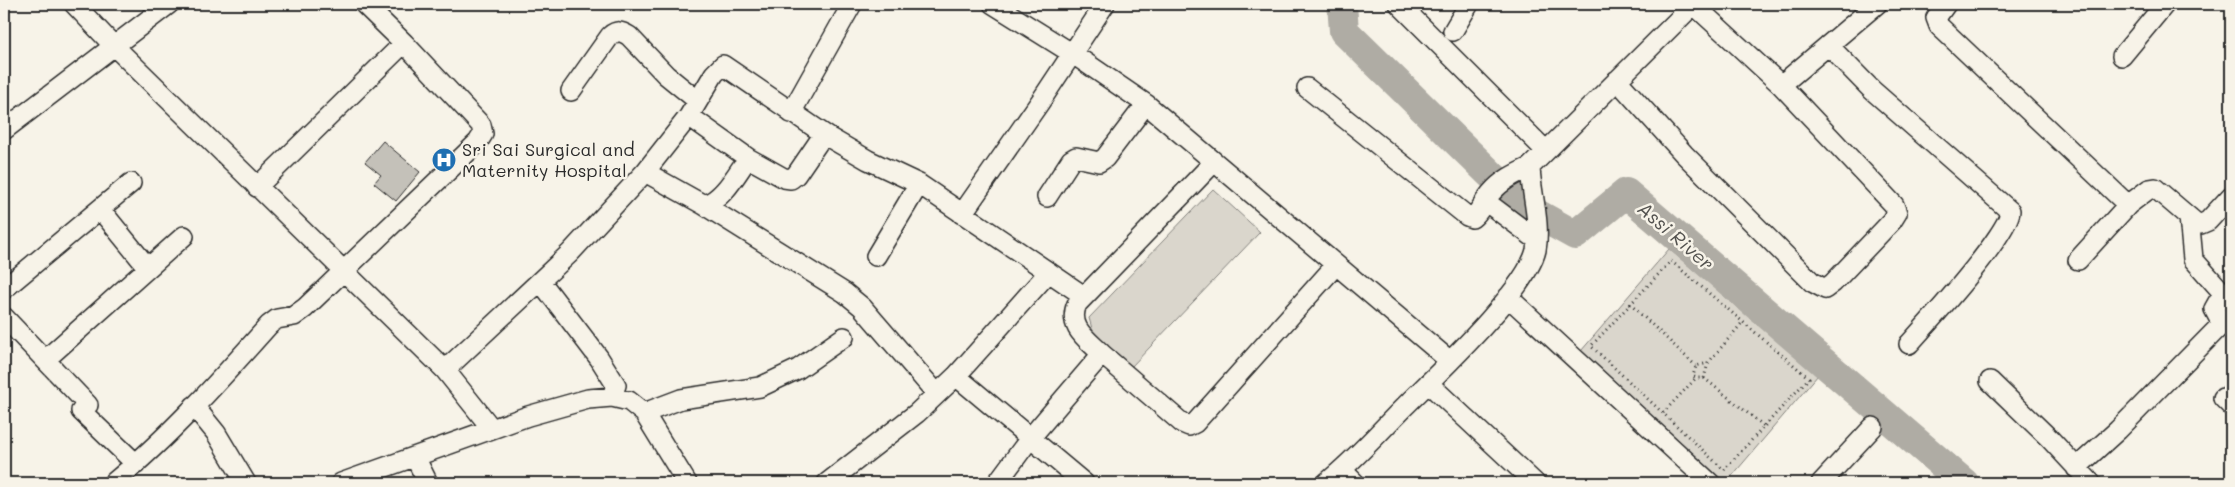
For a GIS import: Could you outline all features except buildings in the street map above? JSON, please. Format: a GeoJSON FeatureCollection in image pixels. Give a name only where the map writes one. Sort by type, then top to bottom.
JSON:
{"type":"FeatureCollection","features":[{"type":"Feature","properties":{"kind":"street"},"geometry":{"type":"LineString","coordinates":[[74,4],[112,45],[445,370],[492,429]]}},
{"type":"Feature","properties":{"kind":"street"},"geometry":{"type":"LineString","coordinates":[[4,130],[112,45],[169,4]]}},
{"type":"Feature","properties":{"kind":"street"},"geometry":{"type":"LineString","coordinates":[[113,483],[136,464],[194,406],[269,325],[277,319],[299,313],[345,272],[478,142],[483,134],[481,125],[404,43],[364,4]]}},
{"type":"Feature","properties":{"kind":"street"},"geometry":{"type":"LineString","coordinates":[[791,113],[852,4]]}},
{"type":"Feature","properties":{"kind":"street"},"geometry":{"type":"LineString","coordinates":[[993,4],[1073,54],[1146,104],[1335,266],[1450,361]]}},
{"type":"Feature","properties":{"kind":"street"},"geometry":{"type":"LineString","coordinates":[[962,214],[1073,54],[1105,4]]}},
{"type":"Feature","properties":{"kind":"street"},"geometry":{"type":"LineString","coordinates":[[1399,4],[1546,152]]}},
{"type":"Feature","properties":{"kind":"street"},"geometry":{"type":"LineString","coordinates":[[1453,31],[1469,4]]}},
{"type":"Feature","properties":{"kind":"street"},"geometry":{"type":"LineString","coordinates":[[1326,483],[1349,477],[1428,383],[1508,297],[1532,262],[1536,234],[1530,176],[1546,152],[1693,4],[1781,85],[1894,205],[1897,213],[1825,289],[1812,282],[1684,154],[1618,80]]}},
{"type":"Feature","properties":{"kind":"street"},"geometry":{"type":"LineString","coordinates":[[1781,85],[1877,4]]}},
{"type":"Feature","properties":{"kind":"street"},"geometry":{"type":"LineString","coordinates":[[1946,4],[1936,18],[1939,26],[2128,205]]}},
{"type":"Feature","properties":{"kind":"street"},"geometry":{"type":"LineString","coordinates":[[2122,56],[2165,4]]}},
{"type":"Feature","properties":{"kind":"street"},"geometry":{"type":"LineString","coordinates":[[571,91],[610,36],[615,32],[621,31],[666,75],[693,109],[748,158],[784,178],[791,179],[796,175],[824,134]]}},
{"type":"Feature","properties":{"kind":"street"},"geometry":{"type":"LineString","coordinates":[[257,187],[404,43]]}},
{"type":"Feature","properties":{"kind":"street"},"geometry":{"type":"LineString","coordinates":[[1828,45],[1872,90],[2010,211],[2007,224],[1963,282],[1909,344]]}},
{"type":"Feature","properties":{"kind":"street"},"geometry":{"type":"LineString","coordinates":[[445,370],[541,282],[644,172],[693,109],[714,74],[723,65],[824,134],[868,160],[918,184],[1084,296]]}},
{"type":"Feature","properties":{"kind":"street"},"geometry":{"type":"LineString","coordinates":[[1307,88],[1472,218],[1478,214],[1488,197],[1509,177],[1530,176]]}},
{"type":"Feature","properties":{"kind":"street"},"geometry":{"type":"LineString","coordinates":[[1047,197],[1071,160],[1076,157],[1099,162],[1105,158],[1146,104]]}},
{"type":"Feature","properties":{"kind":"street"},"geometry":{"type":"LineString","coordinates":[[704,205],[711,203],[718,197],[748,158]]}},
{"type":"Feature","properties":{"kind":"street"},"geometry":{"type":"LineString","coordinates":[[1214,162],[1084,296],[1073,313],[1074,324],[1083,336],[1182,423],[1189,426],[1195,423],[1335,266]]}},
{"type":"Feature","properties":{"kind":"street"},"geometry":{"type":"LineString","coordinates":[[644,172],[704,205],[845,293],[862,307],[937,394]]}},
{"type":"Feature","properties":{"kind":"street"},"geometry":{"type":"LineString","coordinates":[[4,289],[131,183]]}},
{"type":"Feature","properties":{"kind":"street"},"geometry":{"type":"LineString","coordinates":[[876,256],[918,184]]}},
{"type":"Feature","properties":{"kind":"street"},"geometry":{"type":"LineString","coordinates":[[2078,260],[2128,205],[2149,189],[2155,188],[2189,217],[2201,224],[2208,221],[2231,196]]}},
{"type":"Feature","properties":{"kind":"street"},"geometry":{"type":"LineString","coordinates":[[1488,197],[1536,234]]}},
{"type":"Feature","properties":{"kind":"street"},"geometry":{"type":"LineString","coordinates":[[100,209],[148,268]]}},
{"type":"Feature","properties":{"kind":"street"},"geometry":{"type":"LineString","coordinates":[[2076,468],[2227,325],[2214,309],[2223,293],[2193,259],[2189,217]]}},
{"type":"Feature","properties":{"kind":"street"},"geometry":{"type":"LineString","coordinates":[[45,360],[184,236]]}},
{"type":"Feature","properties":{"kind":"street"},"geometry":{"type":"LineString","coordinates":[[827,483],[896,431],[956,376],[1049,272]]}},
{"type":"Feature","properties":{"kind":"street"},"geometry":{"type":"LineString","coordinates":[[541,282],[604,364],[616,385],[612,398]]}},
{"type":"Feature","properties":{"kind":"street"},"geometry":{"type":"LineString","coordinates":[[1508,297],[1710,483]]}},
{"type":"Feature","properties":{"kind":"street"},"geometry":{"type":"LineString","coordinates":[[4,317],[45,360],[84,408],[136,464]]}},
{"type":"Feature","properties":{"kind":"street"},"geometry":{"type":"LineString","coordinates":[[644,413],[681,399],[760,387],[798,369],[844,337]]}},
{"type":"Feature","properties":{"kind":"street"},"geometry":{"type":"LineString","coordinates":[[997,483],[1032,437],[1102,354]]}},
{"type":"Feature","properties":{"kind":"street"},"geometry":{"type":"LineString","coordinates":[[956,376],[1032,437],[1084,483]]}},
{"type":"Feature","properties":{"kind":"street"},"geometry":{"type":"LineString","coordinates":[[1990,381],[2022,410],[2091,483]]}},
{"type":"Feature","properties":{"kind":"street"},"geometry":{"type":"LineString","coordinates":[[1428,383],[1535,483]]}},
{"type":"Feature","properties":{"kind":"street"},"geometry":{"type":"LineString","coordinates":[[341,483],[528,416],[588,399],[612,398],[629,401],[644,413],[687,483]]}},
{"type":"Feature","properties":{"kind":"street"},"geometry":{"type":"LineString","coordinates":[[194,406],[216,433],[246,483]]}},
{"type":"Feature","properties":{"kind":"street"},"geometry":{"type":"LineString","coordinates":[[1821,483],[1873,427]]}},
{"type":"Feature","properties":{"kind":"street"},"geometry":{"type":"LineString","coordinates":[[415,457],[428,483]]}},
{"type":"Feature","properties":{"kind":"path"},"geometry":{"type":"LineString","coordinates":[[1671,261],[1809,378],[1724,470],[1591,346],[1630,304],[1671,261]]}},
{"type":"Feature","properties":{"kind":"path"},"geometry":{"type":"LineString","coordinates":[[1630,304],[1696,366]]}},
{"type":"Feature","properties":{"kind":"path"},"geometry":{"type":"LineString","coordinates":[[1704,378],[1708,364],[1742,323]]}},
{"type":"Feature","properties":{"kind":"path"},"geometry":{"type":"LineString","coordinates":[[1696,366],[1708,364]]}},
{"type":"Feature","properties":{"kind":"path"},"geometry":{"type":"LineString","coordinates":[[1696,366],[1694,376],[1696,378]]}},
{"type":"Feature","properties":{"kind":"path"},"geometry":{"type":"LineString","coordinates":[[1663,413],[1696,378],[1704,378],[1764,426]]}},
{"type":"Feature","properties":{"kind":"shaded area"},"geometry":{"type":"Polygon","coordinates":[[[1213,189],[1260,232],[1130,368],[1095,339],[1089,318],[1213,189]]]}},
{"type":"Feature","properties":{"kind":"shaded area"},"geometry":{"type":"Polygon","coordinates":[[[1669,249],[1818,375],[1726,483],[1581,351],[1669,249]]]}},
{"type":"Feature","properties":{"kind":"waterway","name":"Assi River"},"geometry":{"type":"LineString","coordinates":[[1342,4],[1344,31],[1523,206],[1575,235],[1626,193],[1964,483]]}},
{"type":"Feature","properties":{"kind":"place","name":"Sri Sai Surgical and Maternity Hospital"},"geometry":{"type":"Point","coordinates":[444,160]}}]}
